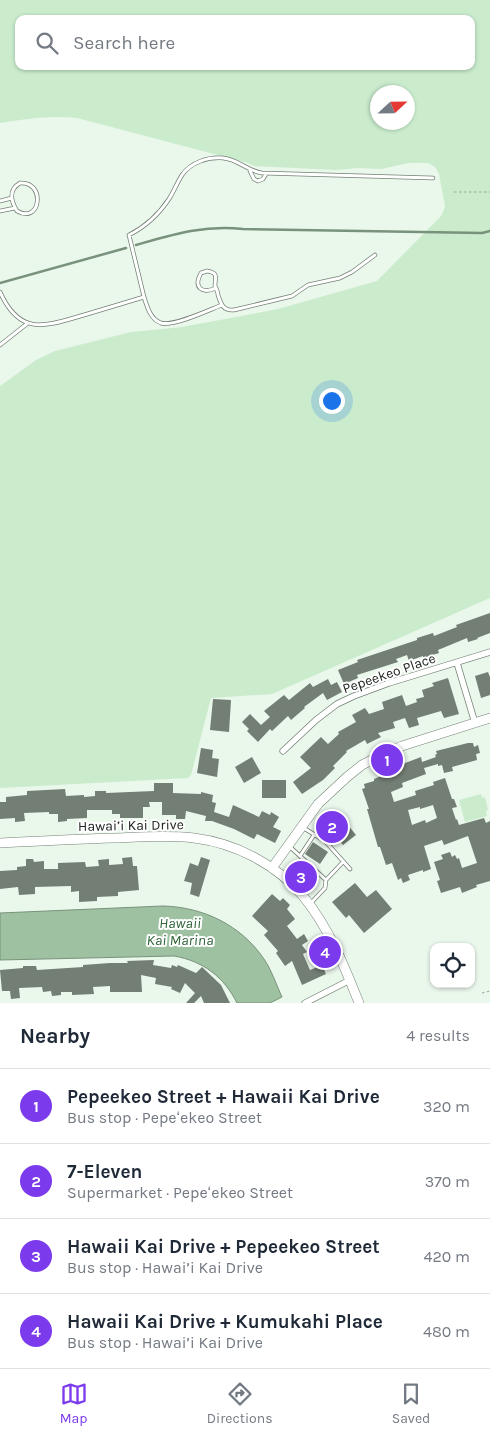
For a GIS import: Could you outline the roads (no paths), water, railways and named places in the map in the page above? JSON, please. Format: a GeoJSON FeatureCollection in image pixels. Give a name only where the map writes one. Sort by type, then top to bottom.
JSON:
{"type":"FeatureCollection","features":[{"type":"Feature","properties":{"kind":"main road"},"geometry":{"type":"LineString","coordinates":[[272,868],[318,804],[362,766],[384,753],[402,746],[490,718]]}},
{"type":"Feature","properties":{"kind":"main road","name":"Hawai’i Kai Drive"},"geometry":{"type":"LineString","coordinates":[[0,844],[147,837],[211,840],[238,849],[272,868],[294,886],[309,904],[328,931],[359,1003]]}},
{"type":"Feature","properties":{"kind":"street","name":"Pepeekeo Place"},"geometry":{"type":"LineString","coordinates":[[283,751],[316,720],[337,704],[390,683],[490,652]]}},
{"type":"Feature","properties":{"kind":"street"},"geometry":{"type":"LineString","coordinates":[[457,663],[475,723]]}},
{"type":"Feature","properties":{"kind":"street"},"geometry":{"type":"LineString","coordinates":[[305,1003],[350,980]]}},
{"type":"Feature","properties":{"kind":"lane"},"geometry":{"type":"LineString","coordinates":[[222,305],[176,322],[158,322],[150,314],[144,297],[129,235],[148,222],[158,212],[170,198],[183,174],[192,166],[206,159],[222,158],[231,159],[257,173],[266,174],[433,178]]}},
{"type":"Feature","properties":{"kind":"lane"},"geometry":{"type":"LineString","coordinates":[[250,170],[254,180],[263,179],[266,174]]}},
{"type":"Feature","properties":{"kind":"lane"},"geometry":{"type":"LineString","coordinates":[[20,183],[28,184],[36,192],[38,202],[35,210],[24,214],[15,208],[12,191],[20,183]]}},
{"type":"Feature","properties":{"kind":"lane"},"geometry":{"type":"LineString","coordinates":[[0,201],[12,198]]}},
{"type":"Feature","properties":{"kind":"lane"},"geometry":{"type":"LineString","coordinates":[[0,211],[15,208]]}},
{"type":"Feature","properties":{"kind":"lane"},"geometry":{"type":"LineString","coordinates":[[216,288],[208,291],[202,290],[198,284],[199,278],[204,272],[213,273],[216,278],[216,288],[222,305],[231,311],[292,296],[308,285],[336,279],[346,275],[375,255]]}},
{"type":"Feature","properties":{"kind":"lane"},"geometry":{"type":"LineString","coordinates":[[0,292],[8,309],[13,314],[29,323],[43,326],[144,297]]}},
{"type":"Feature","properties":{"kind":"lane"},"geometry":{"type":"LineString","coordinates":[[0,345],[29,323]]}},
{"type":"Feature","properties":{"kind":"lane"},"geometry":{"type":"LineString","coordinates":[[302,827],[325,842],[350,869]]}},
{"type":"Feature","properties":{"kind":"lane"},"geometry":{"type":"LineString","coordinates":[[300,856],[314,835]]}},
{"type":"Feature","properties":{"kind":"lane"},"geometry":{"type":"LineString","coordinates":[[289,846],[326,880]]}},
{"type":"Feature","properties":{"kind":"lane"},"geometry":{"type":"LineString","coordinates":[[309,904],[325,888],[326,880],[343,862]]}},
{"type":"Feature","properties":{"kind":"lane"},"geometry":{"type":"LineString","coordinates":[[294,886],[313,868]]}},
{"type":"Feature","properties":{"kind":"water","name":"Hawaii Kai Marina"},"geometry":{"type":"Polygon","coordinates":[[[163,906],[178,907],[206,914],[220,920],[244,937],[264,959],[282,997],[270,1003],[237,1003],[226,985],[212,972],[194,962],[174,956],[0,960],[0,913],[163,906]]]}},
{"type":"Feature","properties":{"kind":"waterway"},"geometry":{"type":"LineString","coordinates":[[136,245],[176,234],[215,228],[482,233],[490,231]]}},
{"type":"Feature","properties":{"kind":"waterway"},"geometry":{"type":"LineString","coordinates":[[0,283],[126,248]]}},
{"type":"Feature","properties":{"kind":"place","name":"Pepeekeo Street + Hawaii Kai Drive"},"geometry":{"type":"Point","coordinates":[387,760]}},
{"type":"Feature","properties":{"kind":"place","name":"7-Eleven"},"geometry":{"type":"Point","coordinates":[332,827]}},
{"type":"Feature","properties":{"kind":"place","name":"Hawaii Kai Drive + Pepeekeo Street"},"geometry":{"type":"Point","coordinates":[301,877]}},
{"type":"Feature","properties":{"kind":"place","name":"Hawaii Kai Drive + Kumukahi Place"},"geometry":{"type":"Point","coordinates":[325,952]}}]}
